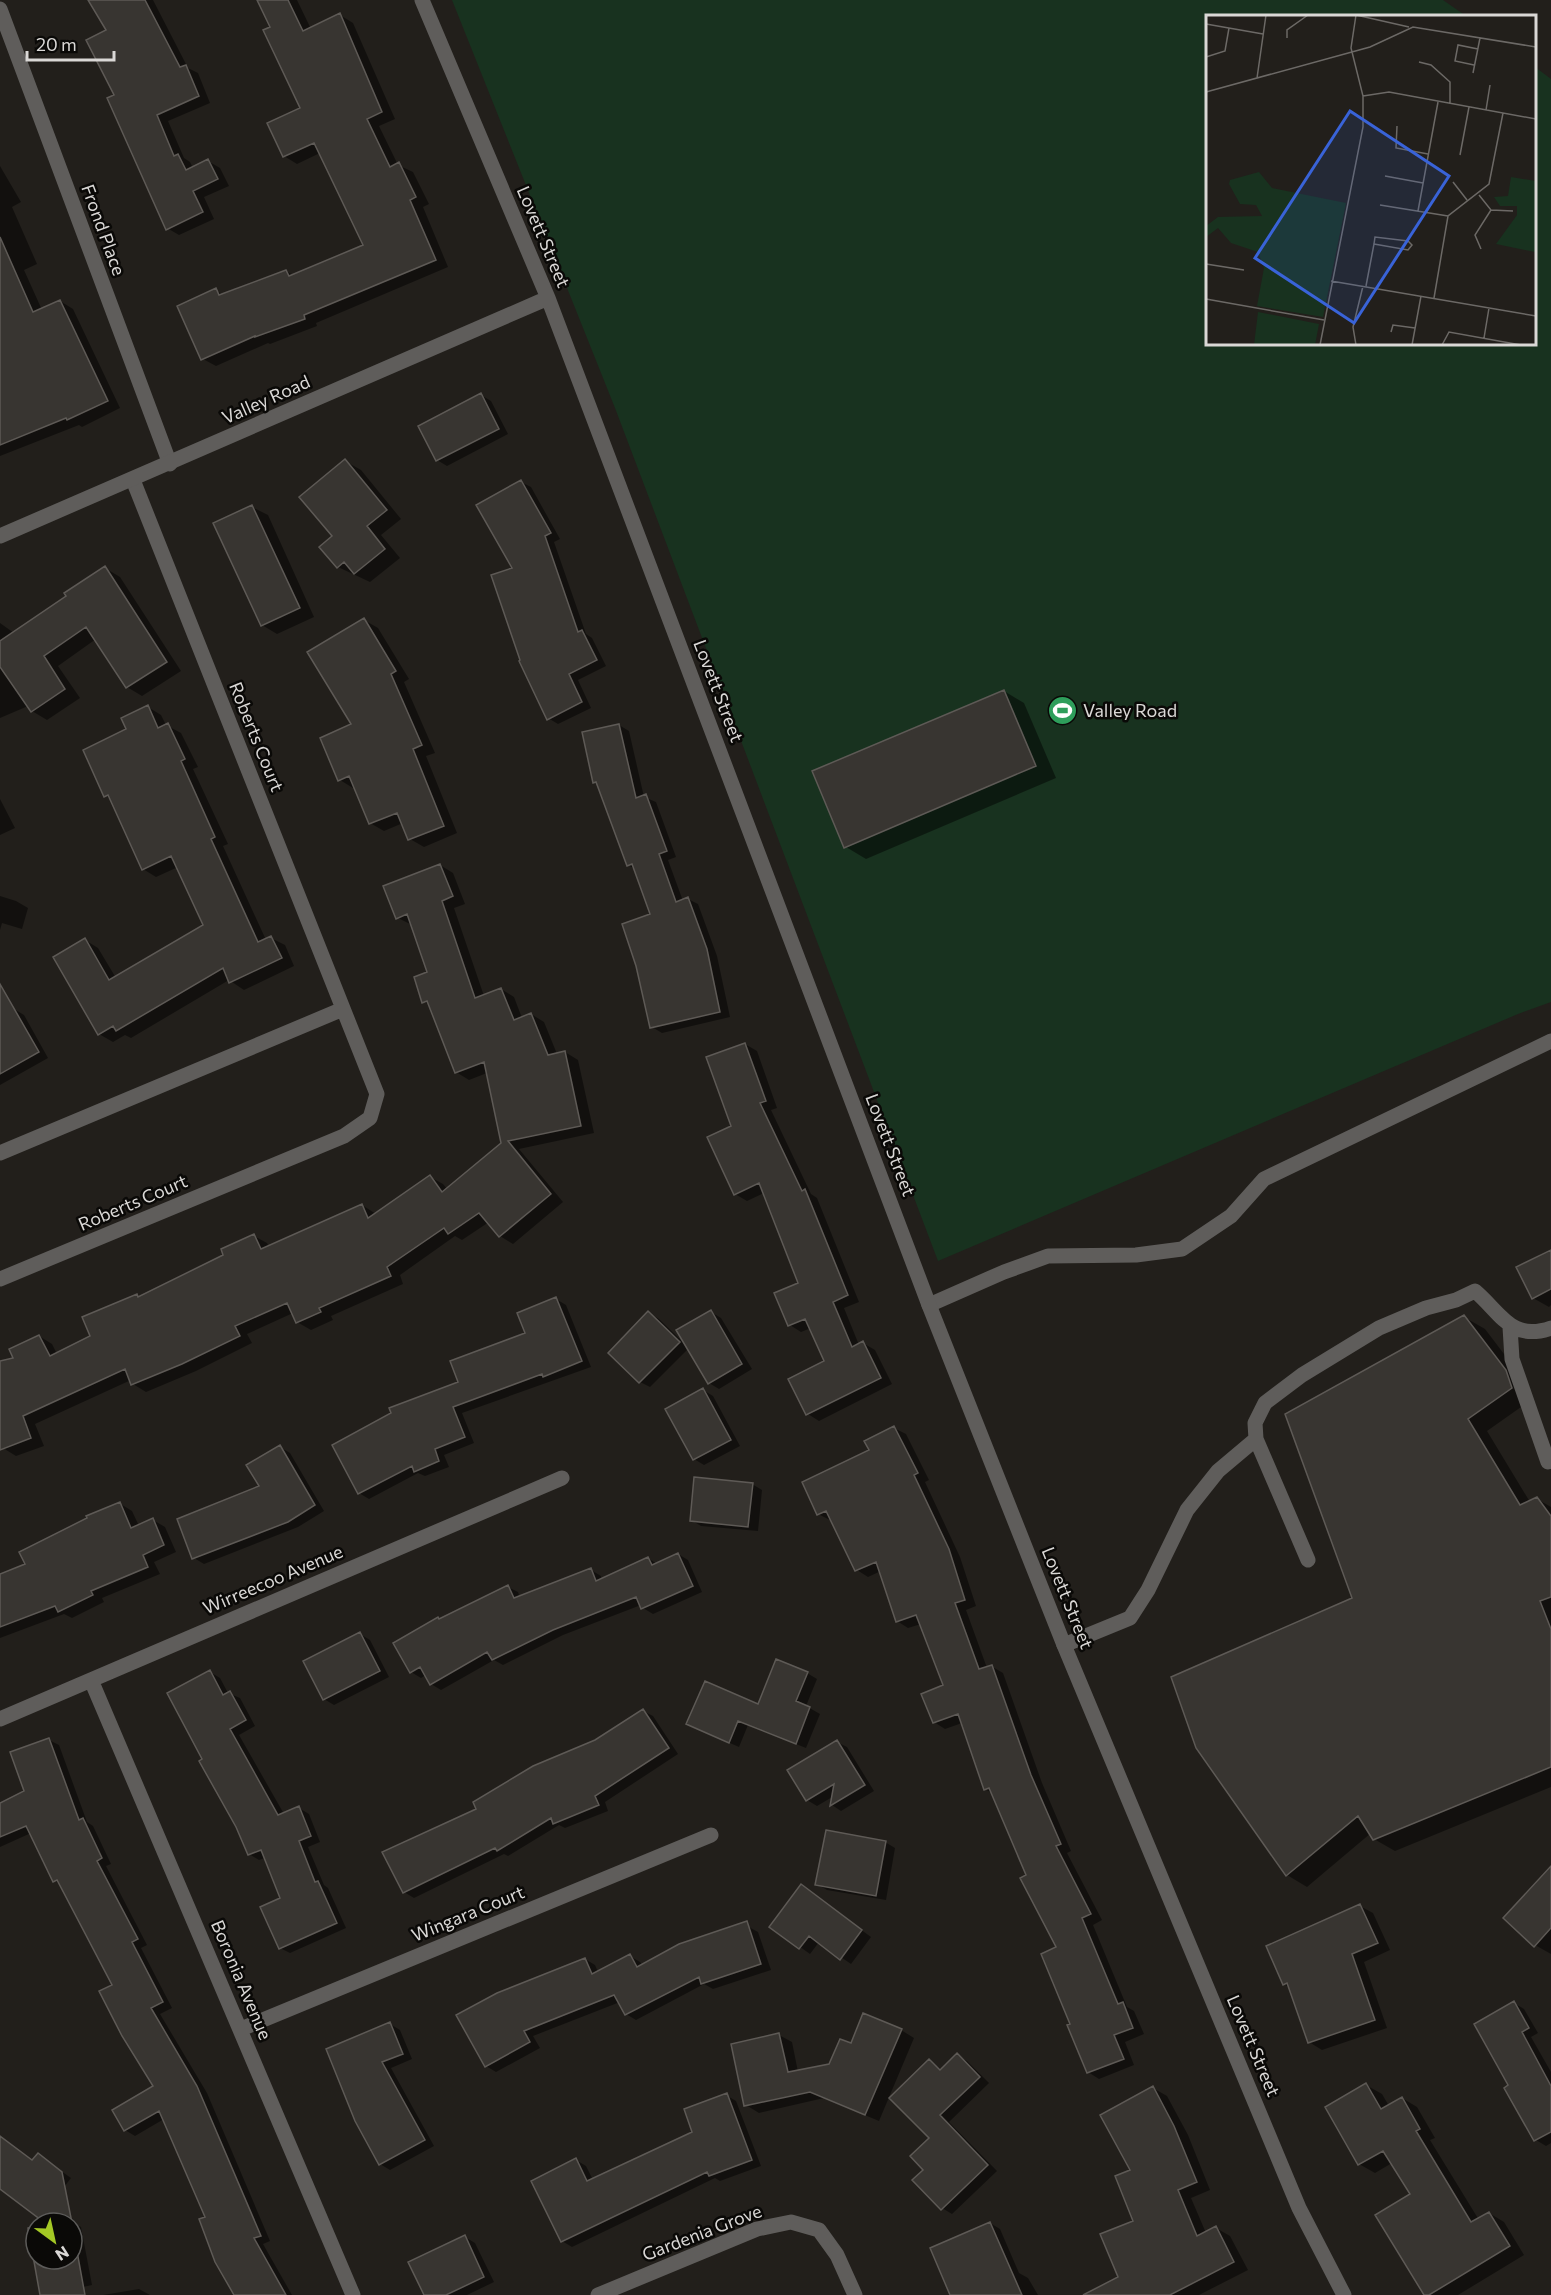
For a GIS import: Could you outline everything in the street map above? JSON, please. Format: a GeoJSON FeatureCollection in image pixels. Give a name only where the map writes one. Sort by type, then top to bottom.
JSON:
{"type":"FeatureCollection","features":[{"type":"Feature","properties":{"kind":"street","name":"Lovett Street"},"geometry":{"type":"LineString","coordinates":[[422,0],[548,298],[929,1305],[1064,1645],[1299,2208],[1344,2295]]}},
{"type":"Feature","properties":{"kind":"street","name":"Frond Place"},"geometry":{"type":"LineString","coordinates":[[0,9],[170,464]]}},
{"type":"Feature","properties":{"kind":"street","name":"Valley Road"},"geometry":{"type":"LineString","coordinates":[[0,536],[548,298]]}},
{"type":"Feature","properties":{"kind":"street","name":"Roberts Court"},"geometry":{"type":"LineString","coordinates":[[0,1279],[344,1136],[370,1118],[377,1094],[133,480]]}},
{"type":"Feature","properties":{"kind":"street"},"geometry":{"type":"LineString","coordinates":[[0,1153],[343,1009]]}},
{"type":"Feature","properties":{"kind":"street"},"geometry":{"type":"LineString","coordinates":[[929,1305],[1004,1272],[1048,1256],[1137,1255],[1182,1249],[1231,1216],[1264,1179],[1551,1041]]}},
{"type":"Feature","properties":{"kind":"street"},"geometry":{"type":"LineString","coordinates":[[1308,1560],[1256,1439],[1256,1423],[1265,1403],[1302,1375],[1379,1328],[1475,1291],[1510,1327],[1523,1331],[1551,1328]]}},
{"type":"Feature","properties":{"kind":"street"},"geometry":{"type":"LineString","coordinates":[[1510,1327],[1512,1359],[1548,1462]]}},
{"type":"Feature","properties":{"kind":"street"},"geometry":{"type":"LineString","coordinates":[[1064,1645],[1130,1618],[1148,1590],[1187,1510],[1218,1471],[1256,1439]]}},
{"type":"Feature","properties":{"kind":"street","name":"Wirreecoo Avenue"},"geometry":{"type":"LineString","coordinates":[[0,1719],[562,1478]]}},
{"type":"Feature","properties":{"kind":"street","name":"Boronia Avenue"},"geometry":{"type":"LineString","coordinates":[[91,1680],[353,2295]]}},
{"type":"Feature","properties":{"kind":"street","name":"Wingara Court"},"geometry":{"type":"LineString","coordinates":[[241,2030],[711,1836]]}},
{"type":"Feature","properties":{"kind":"street","name":"Gardenia Grove"},"geometry":{"type":"LineString","coordinates":[[598,2295],[757,2229],[791,2222],[819,2230],[837,2254],[855,2295]]}},
{"type":"Feature","properties":{"kind":"green space","name":"Valley Road"},"geometry":{"type":"Polygon","coordinates":[[[452,0],[1443,0],[1465,15],[1206,15],[1206,345],[1536,345],[1536,68],[1551,79],[1551,1002],[938,1261],[615,408],[452,0]]]}},
{"type":"Feature","properties":{"kind":"building"},"geometry":{"type":"Polygon","coordinates":[[[88,0],[145,0],[180,67],[186,65],[199,96],[157,115],[174,156],[178,154],[186,170],[208,159],[218,179],[193,191],[203,212],[166,230],[107,98],[114,95],[86,40],[106,30],[88,0]]]}},
{"type":"Feature","properties":{"kind":"building"},"geometry":{"type":"Polygon","coordinates":[[[257,0],[288,0],[303,31],[340,13],[382,112],[367,119],[390,167],[399,162],[416,197],[410,200],[436,260],[304,315],[305,319],[255,336],[201,360],[177,306],[216,288],[219,295],[286,270],[289,276],[363,245],[314,143],[283,157],[267,123],[300,108],[263,30],[270,27],[257,0]]]}},
{"type":"Feature","properties":{"kind":"building"},"geometry":{"type":"Polygon","coordinates":[[[0,237],[33,312],[60,300],[108,401],[67,420],[66,418],[0,445],[0,237]]]}},
{"type":"Feature","properties":{"kind":"building"},"geometry":{"type":"Polygon","coordinates":[[[481,393],[499,429],[436,461],[418,426],[481,393]]]}},
{"type":"Feature","properties":{"kind":"building"},"geometry":{"type":"Polygon","coordinates":[[[345,459],[387,510],[367,526],[385,549],[354,574],[344,562],[337,568],[319,547],[332,536],[299,497],[345,459]]]}},
{"type":"Feature","properties":{"kind":"building"},"geometry":{"type":"Polygon","coordinates":[[[521,480],[551,533],[545,536],[578,632],[582,630],[597,660],[569,674],[582,702],[547,720],[519,661],[491,575],[512,568],[476,505],[521,480]]]}},
{"type":"Feature","properties":{"kind":"building"},"geometry":{"type":"Polygon","coordinates":[[[252,505],[300,608],[261,626],[213,523],[252,505]]]}},
{"type":"Feature","properties":{"kind":"building"},"geometry":{"type":"Polygon","coordinates":[[[105,566],[167,662],[126,688],[86,627],[44,656],[65,689],[31,712],[0,667],[0,641],[66,596],[64,593],[105,566]]]}},
{"type":"Feature","properties":{"kind":"building"},"geometry":{"type":"Polygon","coordinates":[[[364,618],[396,671],[391,674],[422,745],[413,749],[444,826],[408,840],[397,813],[369,824],[349,776],[338,781],[320,738],[351,724],[307,652],[364,618]]]}},
{"type":"Feature","properties":{"kind":"building"},"geometry":{"type":"Polygon","coordinates":[[[1004,690],[1036,766],[844,848],[812,771],[1004,690]]]}},
{"type":"Feature","properties":{"kind":"building"},"geometry":{"type":"Polygon","coordinates":[[[148,705],[158,728],[168,723],[185,759],[181,761],[215,837],[211,839],[258,942],[271,936],[282,958],[229,983],[223,968],[116,1031],[113,1026],[98,1035],[53,957],[85,938],[109,980],[203,925],[171,856],[142,870],[108,795],[104,797],[83,750],[126,729],[121,718],[148,705]]]}},
{"type":"Feature","properties":{"kind":"building"},"geometry":{"type":"Polygon","coordinates":[[[619,724],[636,798],[646,794],[667,851],[659,854],[676,902],[688,897],[707,949],[720,1012],[650,1028],[636,966],[622,924],[650,914],[632,864],[627,866],[596,782],[593,783],[582,732],[619,724]]]}},
{"type":"Feature","properties":{"kind":"building"},"geometry":{"type":"Polygon","coordinates":[[[440,864],[453,896],[442,901],[475,998],[501,988],[514,1020],[531,1013],[548,1055],[565,1051],[581,1126],[508,1141],[551,1194],[499,1237],[479,1213],[448,1234],[444,1228],[387,1267],[391,1276],[319,1308],[321,1312],[296,1323],[287,1303],[235,1326],[240,1336],[182,1364],[131,1385],[125,1369],[23,1416],[31,1438],[0,1450],[0,1361],[13,1358],[9,1349],[39,1335],[50,1356],[90,1336],[82,1317],[137,1294],[138,1297],[223,1255],[221,1249],[254,1234],[261,1249],[362,1204],[368,1218],[430,1175],[442,1192],[501,1143],[484,1062],[455,1073],[427,1001],[422,1003],[414,977],[427,972],[407,914],[396,919],[383,886],[440,864]]]}},
{"type":"Feature","properties":{"kind":"building"},"geometry":{"type":"Polygon","coordinates":[[[0,984],[39,1052],[0,1074],[0,984]]]}},
{"type":"Feature","properties":{"kind":"building"},"geometry":{"type":"Polygon","coordinates":[[[745,1043],[766,1101],[760,1103],[802,1191],[805,1189],[848,1295],[833,1302],[852,1347],[863,1341],[881,1378],[806,1415],[788,1379],[824,1361],[805,1319],[788,1326],[774,1293],[798,1283],[759,1183],[734,1195],[707,1137],[731,1126],[706,1057],[745,1043]]]}},
{"type":"Feature","properties":{"kind":"building"},"geometry":{"type":"Polygon","coordinates":[[[1551,1250],[1551,1289],[1532,1299],[1516,1267],[1551,1250]]]}},
{"type":"Feature","properties":{"kind":"building"},"geometry":{"type":"Polygon","coordinates":[[[556,1297],[582,1361],[543,1377],[542,1374],[453,1407],[465,1437],[435,1449],[439,1461],[414,1472],[412,1466],[358,1494],[332,1445],[391,1413],[389,1408],[458,1382],[450,1361],[525,1333],[517,1313],[556,1297]]]}},
{"type":"Feature","properties":{"kind":"building"},"geometry":{"type":"Polygon","coordinates":[[[711,1310],[742,1364],[708,1384],[676,1330],[711,1310]]]}},
{"type":"Feature","properties":{"kind":"building"},"geometry":{"type":"Polygon","coordinates":[[[648,1311],[680,1342],[639,1383],[608,1353],[648,1311]]]}},
{"type":"Feature","properties":{"kind":"building"},"geometry":{"type":"Polygon","coordinates":[[[1464,1315],[1506,1370],[1512,1388],[1468,1419],[1520,1505],[1537,1497],[1551,1516],[1551,1597],[1540,1601],[1551,1629],[1551,1767],[1373,1840],[1358,1816],[1286,1876],[1196,1748],[1171,1677],[1352,1598],[1285,1414],[1464,1315]]]}},
{"type":"Feature","properties":{"kind":"building"},"geometry":{"type":"Polygon","coordinates":[[[703,1388],[731,1440],[693,1460],[665,1409],[703,1388]]]}},
{"type":"Feature","properties":{"kind":"building"},"geometry":{"type":"Polygon","coordinates":[[[894,1426],[918,1473],[914,1475],[949,1549],[965,1600],[955,1603],[979,1669],[992,1665],[1031,1775],[1061,1844],[1056,1846],[1091,1914],[1082,1918],[1118,2004],[1123,2002],[1133,2028],[1114,2035],[1124,2059],[1087,2073],[1067,2025],[1070,2024],[1041,1954],[1056,1947],[1020,1878],[1026,1875],[989,1788],[984,1790],[958,1714],[933,1723],[921,1694],[943,1685],[916,1615],[896,1622],[876,1562],[855,1571],[826,1511],[817,1515],[802,1482],[869,1450],[864,1441],[894,1426]]]}},
{"type":"Feature","properties":{"kind":"building"},"geometry":{"type":"Polygon","coordinates":[[[280,1445],[315,1505],[288,1522],[192,1559],[177,1519],[259,1486],[246,1465],[280,1445]]]}},
{"type":"Feature","properties":{"kind":"building"},"geometry":{"type":"Polygon","coordinates":[[[694,1477],[753,1483],[748,1527],[690,1521],[694,1477]]]}},
{"type":"Feature","properties":{"kind":"building"},"geometry":{"type":"Polygon","coordinates":[[[120,1502],[131,1528],[153,1518],[164,1545],[143,1555],[148,1567],[91,1591],[93,1595],[58,1612],[55,1606],[0,1627],[0,1574],[25,1564],[19,1552],[87,1518],[86,1516],[120,1502]]]}},
{"type":"Feature","properties":{"kind":"building"},"geometry":{"type":"Polygon","coordinates":[[[678,1553],[693,1586],[641,1609],[636,1597],[553,1630],[492,1660],[487,1652],[430,1685],[420,1667],[410,1673],[393,1643],[438,1617],[439,1619],[508,1585],[514,1598],[591,1568],[596,1581],[648,1557],[652,1565],[678,1553]]]}},
{"type":"Feature","properties":{"kind":"building"},"geometry":{"type":"Polygon","coordinates":[[[360,1632],[380,1671],[323,1700],[303,1661],[360,1632]]]}},
{"type":"Feature","properties":{"kind":"building"},"geometry":{"type":"Polygon","coordinates":[[[776,1659],[808,1672],[796,1701],[810,1707],[796,1744],[738,1721],[729,1743],[686,1724],[705,1681],[758,1704],[776,1659]]]}},
{"type":"Feature","properties":{"kind":"building"},"geometry":{"type":"Polygon","coordinates":[[[210,1670],[223,1695],[230,1691],[246,1720],[230,1729],[278,1815],[299,1806],[311,1836],[299,1841],[315,1882],[318,1881],[337,1923],[279,1949],[260,1907],[280,1898],[261,1850],[248,1855],[167,1693],[210,1670]]]}},
{"type":"Feature","properties":{"kind":"building"},"geometry":{"type":"Polygon","coordinates":[[[643,1709],[669,1748],[595,1796],[599,1805],[553,1824],[551,1818],[497,1851],[495,1848],[403,1893],[382,1852],[476,1809],[473,1802],[533,1766],[595,1740],[643,1709]]]}},
{"type":"Feature","properties":{"kind":"building"},"geometry":{"type":"Polygon","coordinates":[[[49,1738],[79,1820],[83,1818],[102,1858],[97,1861],[138,1939],[132,1942],[163,2002],[151,2008],[197,2086],[261,2236],[254,2238],[286,2295],[234,2295],[215,2262],[199,2219],[205,2217],[159,2111],[124,2131],[112,2110],[153,2086],[122,2036],[99,1991],[112,1985],[57,1880],[53,1882],[26,1826],[0,1837],[0,1803],[24,1791],[10,1752],[49,1738]]]}},
{"type":"Feature","properties":{"kind":"building"},"geometry":{"type":"Polygon","coordinates":[[[837,1740],[865,1785],[830,1806],[834,1784],[806,1801],[787,1770],[837,1740]]]}},
{"type":"Feature","properties":{"kind":"building"},"geometry":{"type":"Polygon","coordinates":[[[826,1830],[886,1841],[876,1896],[815,1885],[826,1830]]]}},
{"type":"Feature","properties":{"kind":"building"},"geometry":{"type":"Polygon","coordinates":[[[1551,1866],[1551,1928],[1534,1947],[1503,1918],[1551,1866]]]}},
{"type":"Feature","properties":{"kind":"building"},"geometry":{"type":"Polygon","coordinates":[[[801,1884],[862,1930],[840,1960],[809,1936],[799,1949],[769,1927],[801,1884]]]}},
{"type":"Feature","properties":{"kind":"building"},"geometry":{"type":"Polygon","coordinates":[[[1360,1904],[1378,1943],[1352,1954],[1375,2020],[1308,2043],[1287,1983],[1283,1985],[1266,1946],[1360,1904]]]}},
{"type":"Feature","properties":{"kind":"building"},"geometry":{"type":"Polygon","coordinates":[[[747,1921],[761,1964],[701,1984],[699,1977],[625,2015],[614,1995],[524,2031],[530,2042],[485,2067],[456,2015],[497,1993],[585,1958],[592,1974],[630,1954],[637,1967],[679,1944],[747,1921]]]}},
{"type":"Feature","properties":{"kind":"building"},"geometry":{"type":"Polygon","coordinates":[[[1514,2001],[1529,2028],[1522,2032],[1551,2086],[1551,2132],[1534,2141],[1504,2088],[1508,2085],[1474,2024],[1514,2001]]]}},
{"type":"Feature","properties":{"kind":"building"},"geometry":{"type":"Polygon","coordinates":[[[863,2013],[902,2029],[865,2115],[810,2092],[744,2106],[731,2044],[779,2033],[788,2072],[829,2064],[840,2039],[851,2043],[863,2013]]]}},
{"type":"Feature","properties":{"kind":"building"},"geometry":{"type":"Polygon","coordinates":[[[390,2022],[403,2054],[382,2062],[425,2140],[379,2165],[355,2121],[326,2049],[390,2022]]]}},
{"type":"Feature","properties":{"kind":"building"},"geometry":{"type":"Polygon","coordinates":[[[957,2053],[980,2077],[940,2115],[988,2165],[941,2210],[912,2180],[923,2170],[910,2156],[929,2138],[889,2098],[929,2059],[940,2070],[957,2053]]]}},
{"type":"Feature","properties":{"kind":"building"},"geometry":{"type":"Polygon","coordinates":[[[1366,2083],[1381,2109],[1402,2097],[1420,2129],[1416,2131],[1471,2222],[1489,2212],[1510,2246],[1429,2295],[1424,2295],[1375,2215],[1410,2194],[1383,2151],[1358,2165],[1325,2107],[1366,2083]]]}},
{"type":"Feature","properties":{"kind":"building"},"geometry":{"type":"Polygon","coordinates":[[[1153,2086],[1174,2126],[1197,2182],[1178,2190],[1197,2236],[1216,2226],[1234,2262],[1170,2295],[1083,2295],[1118,2277],[1100,2234],[1133,2221],[1115,2176],[1130,2170],[1100,2115],[1153,2086]]]}},
{"type":"Feature","properties":{"kind":"building"},"geometry":{"type":"Polygon","coordinates":[[[727,2093],[752,2160],[709,2176],[707,2172],[561,2242],[531,2181],[576,2158],[587,2181],[692,2132],[684,2109],[727,2093]]]}},
{"type":"Feature","properties":{"kind":"building"},"geometry":{"type":"Polygon","coordinates":[[[0,2136],[32,2160],[38,2153],[62,2172],[70,2211],[29,2211],[0,2189],[0,2136]]]}},
{"type":"Feature","properties":{"kind":"building"},"geometry":{"type":"Polygon","coordinates":[[[990,2222],[1022,2295],[950,2295],[930,2248],[990,2222]]]}},
{"type":"Feature","properties":{"kind":"building"},"geometry":{"type":"Polygon","coordinates":[[[465,2235],[484,2277],[446,2295],[424,2295],[408,2262],[465,2235]]]}},
{"type":"Feature","properties":{"kind":"building"},"geometry":{"type":"Polygon","coordinates":[[[36,2271],[81,2271],[85,2295],[40,2295],[36,2271]]]}},
{"type":"Feature","properties":{"kind":"place","name":"Valley Road"},"geometry":{"type":"Point","coordinates":[1062,711]}}]}
